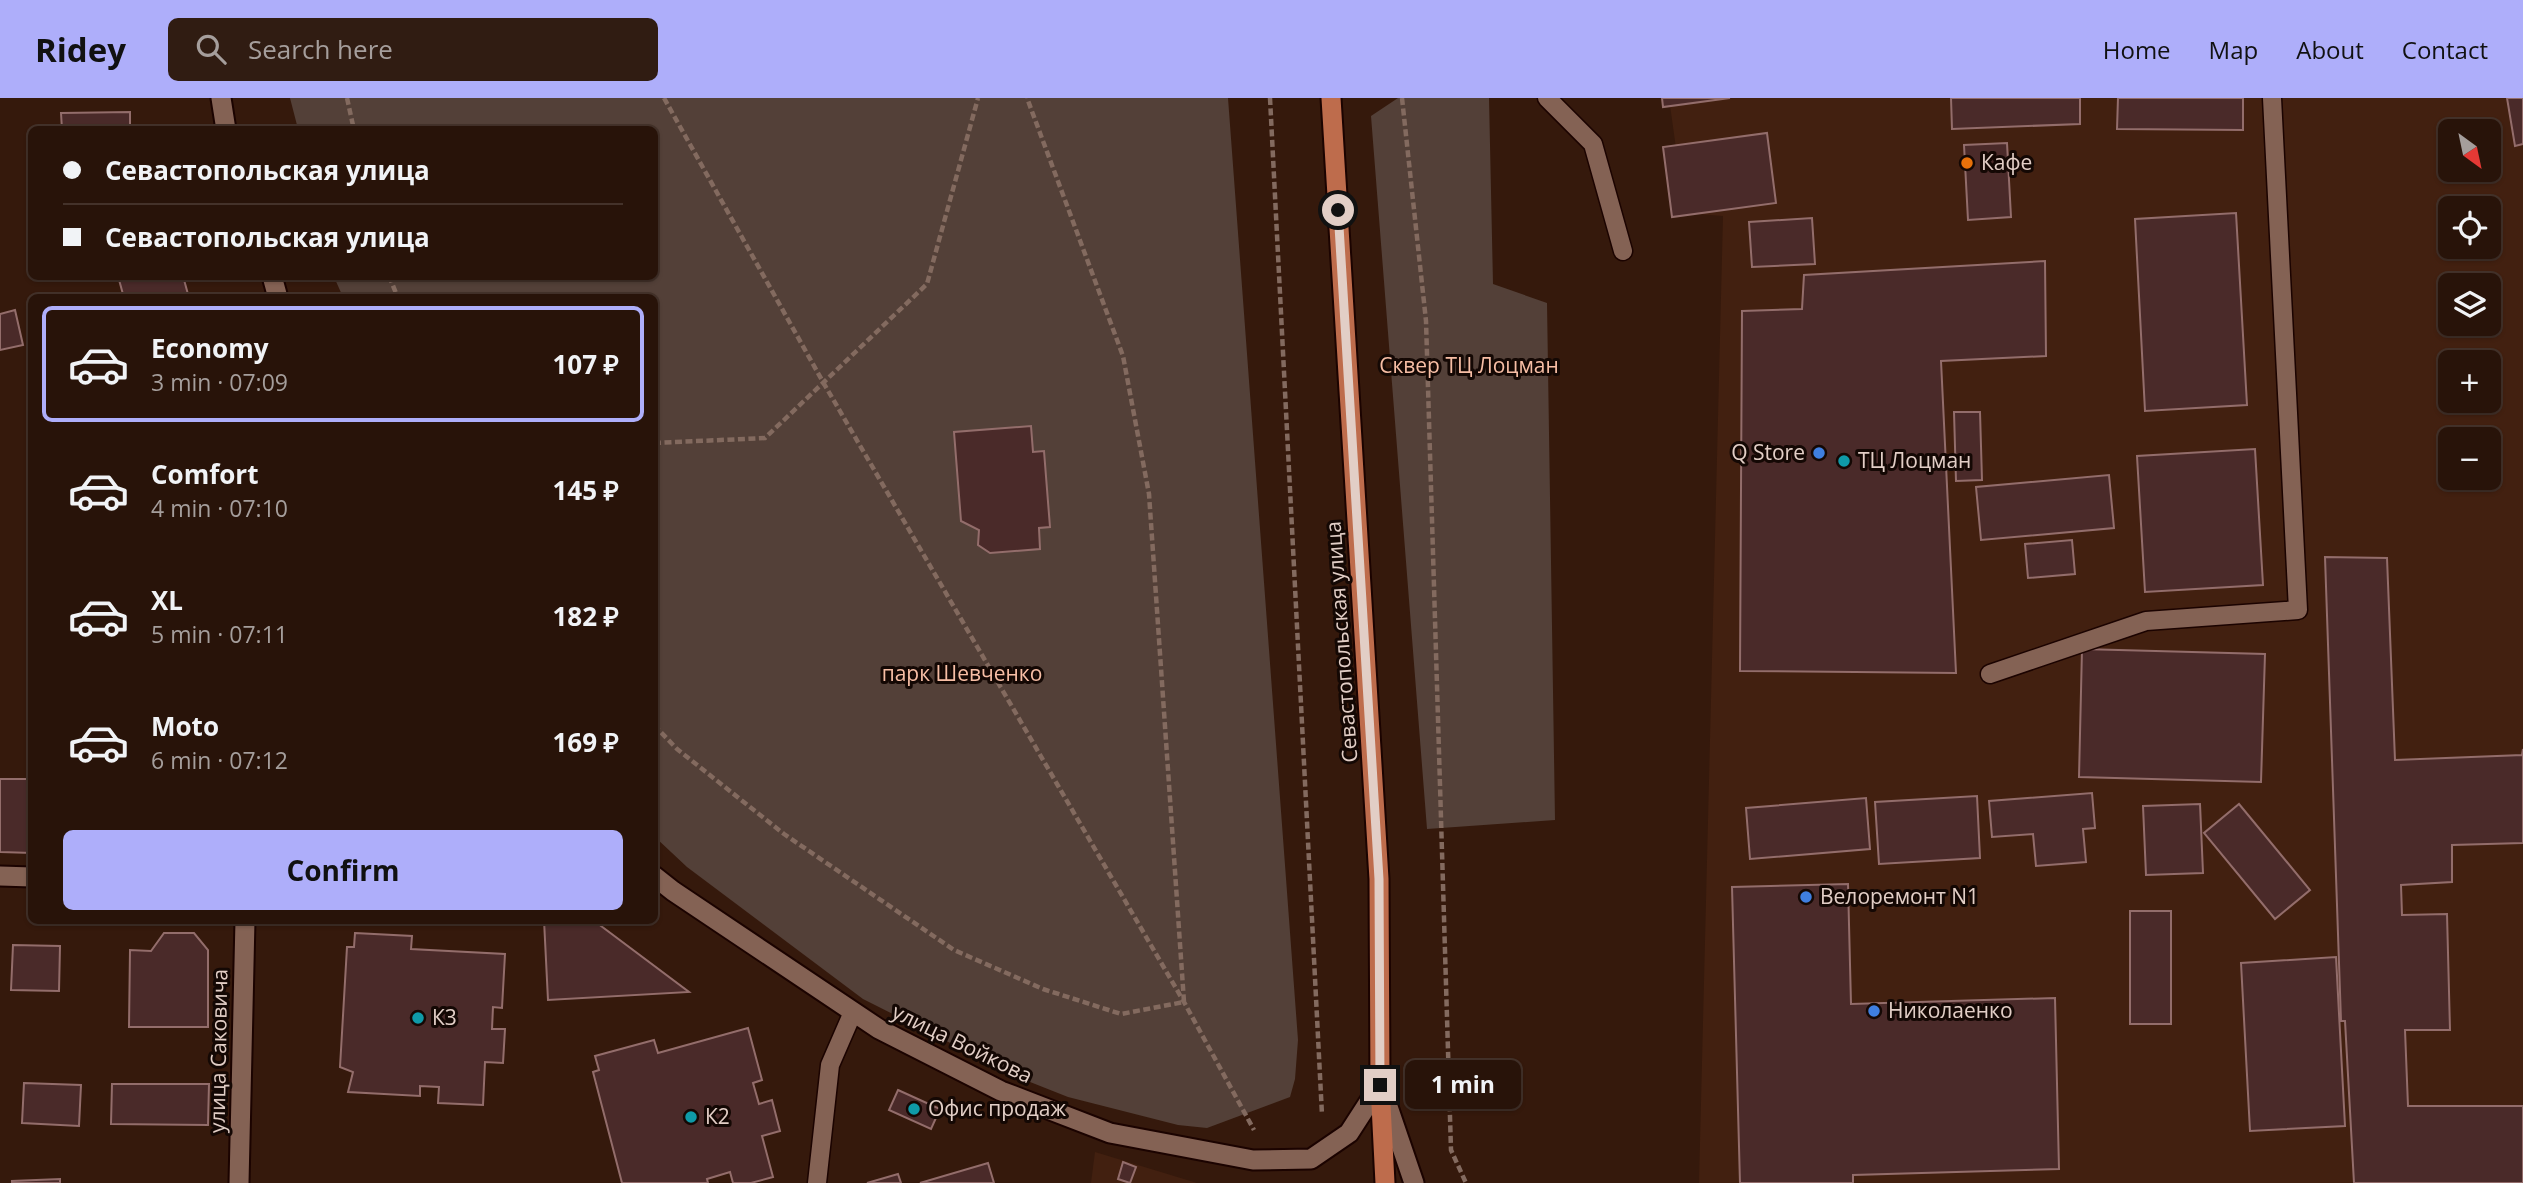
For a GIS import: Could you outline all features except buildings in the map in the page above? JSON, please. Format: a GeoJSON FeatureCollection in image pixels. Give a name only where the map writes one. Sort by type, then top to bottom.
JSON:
{"type":"FeatureCollection","features":[{"type":"Feature","properties":{"kind":"main road","name":"Севастопольская улица"},"geometry":{"type":"LineString","coordinates":[[1331,98],[1379,879],[1380,1085],[1385,1183]]}},
{"type":"Feature","properties":{"kind":"street"},"geometry":{"type":"LineString","coordinates":[[221,98],[225,126]]}},
{"type":"Feature","properties":{"kind":"street"},"geometry":{"type":"LineString","coordinates":[[0,876],[28,877]]}},
{"type":"Feature","properties":{"kind":"street","name":"улица Войкова"},"geometry":{"type":"LineString","coordinates":[[658,879],[879,1029],[1001,1091],[1110,1133],[1253,1160],[1311,1159],[1349,1133],[1380,1085]]}},
{"type":"Feature","properties":{"kind":"street","name":"улица Саковича"},"geometry":{"type":"LineString","coordinates":[[239,1183],[245,924]]}},
{"type":"Feature","properties":{"kind":"street"},"geometry":{"type":"LineString","coordinates":[[1380,1085],[1414,1183]]}},
{"type":"Feature","properties":{"kind":"lane"},"geometry":{"type":"LineString","coordinates":[[1546,98],[1593,144],[1623,251]]}},
{"type":"Feature","properties":{"kind":"lane"},"geometry":{"type":"LineString","coordinates":[[1990,674],[2146,621],[2298,610],[2272,98]]}},
{"type":"Feature","properties":{"kind":"lane"},"geometry":{"type":"LineString","coordinates":[[817,1183],[830,1065],[853,1012]]}},
{"type":"Feature","properties":{"kind":"path"},"geometry":{"type":"LineString","coordinates":[[347,98],[353,126]]}},
{"type":"Feature","properties":{"kind":"path"},"geometry":{"type":"LineString","coordinates":[[664,98],[823,382],[1184,1002],[1257,1137]]}},
{"type":"Feature","properties":{"kind":"path"},"geometry":{"type":"LineString","coordinates":[[658,443],[765,438],[927,284],[978,98]]}},
{"type":"Feature","properties":{"kind":"path"},"geometry":{"type":"LineString","coordinates":[[1027,98],[1123,356],[1149,494],[1184,1002]]}},
{"type":"Feature","properties":{"kind":"path"},"geometry":{"type":"LineString","coordinates":[[1270,98],[1323,1124]]}},
{"type":"Feature","properties":{"kind":"path"},"geometry":{"type":"LineString","coordinates":[[1402,98],[1426,321],[1451,1150],[1466,1183]]}},
{"type":"Feature","properties":{"kind":"path"},"geometry":{"type":"LineString","coordinates":[[658,728],[677,749],[784,834],[954,950],[1043,989],[1121,1014],[1184,1002]]}},
{"type":"Feature","properties":{"kind":"shaded area"},"geometry":{"type":"Polygon","coordinates":[[[1669,98],[2523,98],[2523,1183],[1699,1183],[1723,216],[1685,213],[1669,98]]]}},
{"type":"Feature","properties":{"kind":"shaded area"},"geometry":{"type":"Polygon","coordinates":[[[1095,1152],[1197,1183],[1091,1183],[1095,1152]]]}},
{"type":"Feature","properties":{"kind":"green space","name":"парк Шевченко"},"geometry":{"type":"Polygon","coordinates":[[[290,98],[1228,98],[1298,1040],[1295,1079],[1290,1097],[1207,1128],[1178,1125],[1068,1097],[1020,1078],[863,999],[687,867],[658,840],[658,294],[342,294],[335,280],[658,280],[658,126],[297,126],[290,98]]]}},
{"type":"Feature","properties":{"kind":"green space","name":"Сквер ТЦ Лоцман"},"geometry":{"type":"Polygon","coordinates":[[[1398,98],[1489,98],[1493,284],[1547,303],[1555,820],[1427,829],[1371,116],[1398,98]]]}},
{"type":"Feature","properties":{"kind":"place","name":"Кафе"},"geometry":{"type":"Point","coordinates":[1967,163]}},
{"type":"Feature","properties":{"kind":"place","name":"Q Store"},"geometry":{"type":"Point","coordinates":[1819,453]}},
{"type":"Feature","properties":{"kind":"place","name":"ТЦ Лоцман"},"geometry":{"type":"Point","coordinates":[1844,461]}},
{"type":"Feature","properties":{"kind":"place","name":"Велоремонт N1"},"geometry":{"type":"Point","coordinates":[1806,897]}},
{"type":"Feature","properties":{"kind":"place","name":"Николаенко"},"geometry":{"type":"Point","coordinates":[1874,1011]}},
{"type":"Feature","properties":{"kind":"place","name":"К3"},"geometry":{"type":"Point","coordinates":[418,1018]}},
{"type":"Feature","properties":{"kind":"place","name":"Офис продаж"},"geometry":{"type":"Point","coordinates":[914,1109]}},
{"type":"Feature","properties":{"kind":"place","name":"К2"},"geometry":{"type":"Point","coordinates":[691,1117]}},
{"type":"Feature","properties":{"kind":"route"},"geometry":{"type":"LineString","coordinates":[[1338,210],[1379,879],[1380,1085]]}}]}
